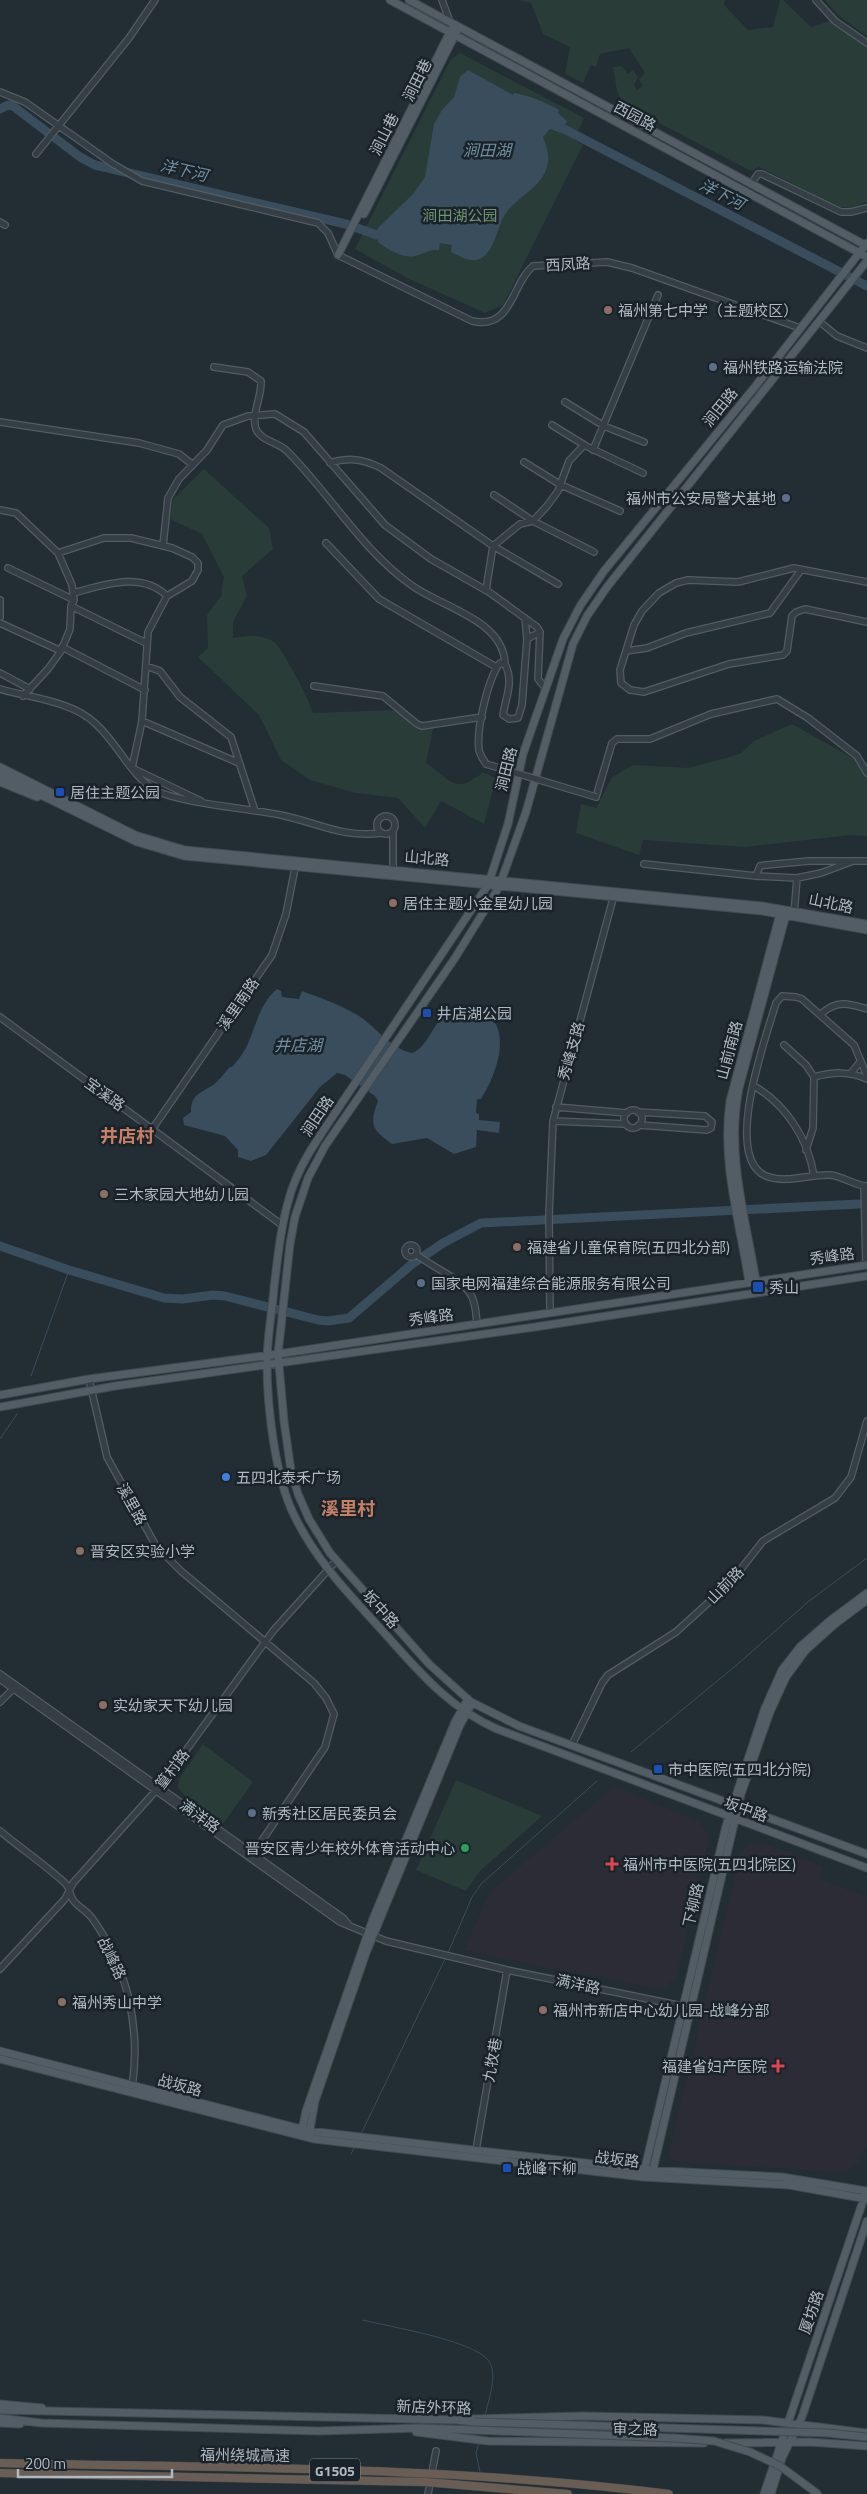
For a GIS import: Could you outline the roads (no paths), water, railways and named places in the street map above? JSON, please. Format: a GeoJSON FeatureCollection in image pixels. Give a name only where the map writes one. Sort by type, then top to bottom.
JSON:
{"type":"FeatureCollection","features":[{"type":"Feature","properties":{"kind":"highway","name":"福州绕城高速"},"geometry":{"type":"LineString","coordinates":[[0,2463],[418,2473],[517,2479],[668,2494]]}},
{"type":"Feature","properties":{"kind":"highway","name":"福州绕城高速"},"geometry":{"type":"LineString","coordinates":[[0,2472],[425,2482],[568,2494]]}},
{"type":"Feature","properties":{"kind":"main road","name":"西园路"},"geometry":{"type":"LineString","coordinates":[[390,0],[453,29],[866,245]]}},
{"type":"Feature","properties":{"kind":"main road","name":"西园路"},"geometry":{"type":"LineString","coordinates":[[409,0],[453,29],[864,255]]}},
{"type":"Feature","properties":{"kind":"main road","name":"涧山巷"},"geometry":{"type":"LineString","coordinates":[[340,256],[453,29]]}},
{"type":"Feature","properties":{"kind":"main road","name":"涧田路"},"geometry":{"type":"LineString","coordinates":[[267,1355],[282,1225],[295,1180],[312,1148],[492,878],[508,824],[520,764],[566,630],[590,590],[849,268],[864,255],[866,245]]}},
{"type":"Feature","properties":{"kind":"main road","name":"涧田路"},"geometry":{"type":"LineString","coordinates":[[278,1354],[291,1235],[297,1208],[310,1172],[325,1146],[450,966],[500,887],[526,812],[561,680],[573,644],[587,616],[607,587],[861,271],[867,261]]}},
{"type":"Feature","properties":{"kind":"main road","name":"山北路"},"geometry":{"type":"LineString","coordinates":[[0,767],[135,835],[166,846],[222,855],[502,879],[615,894],[787,911],[867,924]]}},
{"type":"Feature","properties":{"kind":"main road","name":"山北路"},"geometry":{"type":"LineString","coordinates":[[0,775],[137,842],[167,852],[204,859],[295,868],[500,887],[615,894]]}},
{"type":"Feature","properties":{"kind":"main road"},"geometry":{"type":"LineString","coordinates":[[0,782],[74,811]]}},
{"type":"Feature","properties":{"kind":"main road","name":"山北路"},"geometry":{"type":"LineString","coordinates":[[787,911],[867,930]]}},
{"type":"Feature","properties":{"kind":"main road","name":"山前南路"},"geometry":{"type":"LineString","coordinates":[[742,1220],[735,1203],[728,1146],[729,1110],[787,911]]}},
{"type":"Feature","properties":{"kind":"main road","name":"山前南路"},"geometry":{"type":"LineString","coordinates":[[742,1220],[743,1203],[734,1154],[735,1107],[787,911]]}},
{"type":"Feature","properties":{"kind":"main road"},"geometry":{"type":"LineString","coordinates":[[742,1220],[752,1281]]}},
{"type":"Feature","properties":{"kind":"main road","name":"秀峰路"},"geometry":{"type":"LineString","coordinates":[[0,1395],[89,1379],[278,1354],[867,1265]]}},
{"type":"Feature","properties":{"kind":"main road","name":"秀峰路"},"geometry":{"type":"LineString","coordinates":[[0,1407],[91,1390],[535,1327],[867,1276]]}},
{"type":"Feature","properties":{"kind":"main road"},"geometry":{"type":"LineString","coordinates":[[278,1354],[278,1363]]}},
{"type":"Feature","properties":{"kind":"main road","name":"坂中路"},"geometry":{"type":"LineString","coordinates":[[267,1355],[266,1364],[274,1437],[281,1479],[294,1515],[326,1569],[421,1673],[464,1712],[497,1729],[867,1868]]}},
{"type":"Feature","properties":{"kind":"main road","name":"坂中路"},"geometry":{"type":"LineString","coordinates":[[278,1363],[290,1465],[295,1486],[313,1527],[336,1561],[433,1668],[470,1701],[507,1721],[867,1854]]}},
{"type":"Feature","properties":{"kind":"main road","name":"下柳路"},"geometry":{"type":"LineString","coordinates":[[648,2173],[735,1805],[765,1708],[782,1670],[807,1640],[867,1593]]}},
{"type":"Feature","properties":{"kind":"main road","name":"下柳路"},"geometry":{"type":"LineString","coordinates":[[735,1805],[770,1712],[786,1677],[811,1644],[867,1600]]}},
{"type":"Feature","properties":{"kind":"main road"},"geometry":{"type":"LineString","coordinates":[[305,2134],[370,1934],[470,1701]]}},
{"type":"Feature","properties":{"kind":"main road","name":"战坂路"},"geometry":{"type":"LineString","coordinates":[[0,2051],[132,2090]]}},
{"type":"Feature","properties":{"kind":"main road","name":"战坂路"},"geometry":{"type":"LineString","coordinates":[[0,2059],[305,2134],[648,2173],[782,2177],[866,2194]]}},
{"type":"Feature","properties":{"kind":"main road","name":"战坂路"},"geometry":{"type":"LineString","coordinates":[[365,2142],[476,2150],[648,2173]]}},
{"type":"Feature","properties":{"kind":"main road","name":"厦坊路"},"geometry":{"type":"LineString","coordinates":[[764,2494],[866,2194]]}},
{"type":"Feature","properties":{"kind":"main road","name":"厦坊路"},"geometry":{"type":"LineString","coordinates":[[771,2494],[797,2426],[867,2221]]}},
{"type":"Feature","properties":{"kind":"main road"},"geometry":{"type":"LineString","coordinates":[[0,2404],[60,2410]]}},
{"type":"Feature","properties":{"kind":"main road","name":"新店外环路"},"geometry":{"type":"LineString","coordinates":[[0,2410],[476,2420],[818,2432],[867,2438]]}},
{"type":"Feature","properties":{"kind":"main road","name":"审之路"},"geometry":{"type":"LineString","coordinates":[[476,2420],[582,2416],[763,2420],[787,2425],[867,2433]]}},
{"type":"Feature","properties":{"kind":"main road","name":"新店外环路"},"geometry":{"type":"LineString","coordinates":[[0,2418],[41,2423],[319,2431],[474,2430],[714,2441],[750,2452],[780,2466],[818,2494]]}},
{"type":"Feature","properties":{"kind":"main road"},"geometry":{"type":"LineString","coordinates":[[0,2424],[41,2423]]}},
{"type":"Feature","properties":{"kind":"main road","name":"审之路"},"geometry":{"type":"LineString","coordinates":[[404,2429],[488,2441],[790,2442],[867,2446]]}},
{"type":"Feature","properties":{"kind":"street"},"geometry":{"type":"LineString","coordinates":[[36,154],[50,134],[129,38],[153,0]]}},
{"type":"Feature","properties":{"kind":"street"},"geometry":{"type":"LineString","coordinates":[[442,0],[453,29]]}},
{"type":"Feature","properties":{"kind":"street"},"geometry":{"type":"LineString","coordinates":[[816,0],[836,21],[867,43]]}},
{"type":"Feature","properties":{"kind":"street"},"geometry":{"type":"LineString","coordinates":[[0,92],[19,98],[57,126],[137,179],[315,221],[328,233],[340,256]]}},
{"type":"Feature","properties":{"kind":"street"},"geometry":{"type":"LineString","coordinates":[[751,184],[758,174],[762,174],[841,212],[851,212],[867,208]]}},
{"type":"Feature","properties":{"kind":"street"},"geometry":{"type":"LineString","coordinates":[[0,222],[5,225],[0,227]]}},
{"type":"Feature","properties":{"kind":"street","name":"西凤路"},"geometry":{"type":"LineString","coordinates":[[340,256],[476,322],[490,320],[503,314],[533,266],[607,262],[632,268],[800,328]]}},
{"type":"Feature","properties":{"kind":"street"},"geometry":{"type":"LineString","coordinates":[[593,450],[658,295]]}},
{"type":"Feature","properties":{"kind":"street"},"geometry":{"type":"LineString","coordinates":[[820,322],[837,336],[867,348]]}},
{"type":"Feature","properties":{"kind":"street"},"geometry":{"type":"LineString","coordinates":[[214,367],[248,372],[262,381],[262,391],[255,416],[256,428],[261,436],[286,450],[373,554],[414,587],[483,625],[495,635],[503,647],[505,664],[510,674],[510,683],[503,715],[509,719],[518,718],[522,706],[527,639],[526,618]]}},
{"type":"Feature","properties":{"kind":"street"},"geometry":{"type":"LineString","coordinates":[[565,402],[604,426],[644,442]]}},
{"type":"Feature","properties":{"kind":"street"},"geometry":{"type":"LineString","coordinates":[[163,546],[168,498],[178,479],[193,465],[223,425],[255,416],[275,414],[304,432],[385,525],[431,559],[486,590],[537,627],[540,632],[538,679],[546,689]]}},
{"type":"Feature","properties":{"kind":"street"},"geometry":{"type":"LineString","coordinates":[[0,422],[138,443],[179,454],[193,465]]}},
{"type":"Feature","properties":{"kind":"street"},"geometry":{"type":"LineString","coordinates":[[552,425],[593,450],[642,473]]}},
{"type":"Feature","properties":{"kind":"street"},"geometry":{"type":"LineString","coordinates":[[486,590],[493,546],[520,524],[533,521],[552,500],[561,485],[569,461],[575,452],[584,445]]}},
{"type":"Feature","properties":{"kind":"street"},"geometry":{"type":"LineString","coordinates":[[330,463],[347,458],[369,462],[381,468],[493,546],[558,584]]}},
{"type":"Feature","properties":{"kind":"street"},"geometry":{"type":"LineString","coordinates":[[524,462],[561,485],[620,511]]}},
{"type":"Feature","properties":{"kind":"street"},"geometry":{"type":"LineString","coordinates":[[494,495],[533,521],[594,552]]}},
{"type":"Feature","properties":{"kind":"street"},"geometry":{"type":"LineString","coordinates":[[0,510],[16,513],[58,553],[72,585],[74,597],[71,606],[70,630],[62,649],[23,696]]}},
{"type":"Feature","properties":{"kind":"street"},"geometry":{"type":"LineString","coordinates":[[58,553],[104,538],[131,538],[192,556],[198,563],[198,570],[192,581],[167,596],[151,625],[146,643],[142,721],[132,768]]}},
{"type":"Feature","properties":{"kind":"street"},"geometry":{"type":"LineString","coordinates":[[326,543],[379,599],[496,667]]}},
{"type":"Feature","properties":{"kind":"street"},"geometry":{"type":"LineString","coordinates":[[8,568],[74,597],[113,583],[137,582],[158,588],[167,596]]}},
{"type":"Feature","properties":{"kind":"street"},"geometry":{"type":"LineString","coordinates":[[867,582],[794,568],[738,582],[688,580],[671,585],[659,593],[642,611],[634,625],[620,670],[621,683],[630,690],[644,692],[729,664],[783,655],[787,651],[792,616],[796,612],[812,610],[867,622]]}},
{"type":"Feature","properties":{"kind":"street"},"geometry":{"type":"LineString","coordinates":[[626,651],[647,648],[686,633],[770,613],[801,570]]}},
{"type":"Feature","properties":{"kind":"street"},"geometry":{"type":"LineString","coordinates":[[0,600],[0,617]]}},
{"type":"Feature","properties":{"kind":"street"},"geometry":{"type":"LineString","coordinates":[[71,606],[146,643]]}},
{"type":"Feature","properties":{"kind":"street"},"geometry":{"type":"LineString","coordinates":[[0,623],[62,649],[145,690]]}},
{"type":"Feature","properties":{"kind":"street"},"geometry":{"type":"LineString","coordinates":[[527,639],[540,632]]}},
{"type":"Feature","properties":{"kind":"street"},"geometry":{"type":"LineString","coordinates":[[505,664],[500,663],[493,672],[482,717],[479,749],[486,764],[596,797],[612,743],[617,739],[650,739],[711,714],[777,699],[808,718],[858,756],[867,773]]}},
{"type":"Feature","properties":{"kind":"street"},"geometry":{"type":"LineString","coordinates":[[146,666],[160,671],[180,697],[228,734],[255,811]]}},
{"type":"Feature","properties":{"kind":"street"},"geometry":{"type":"LineString","coordinates":[[0,673],[30,689]]}},
{"type":"Feature","properties":{"kind":"street"},"geometry":{"type":"LineString","coordinates":[[314,686],[383,696],[422,726],[482,717]]}},
{"type":"Feature","properties":{"kind":"street"},"geometry":{"type":"LineString","coordinates":[[0,689],[69,707],[87,717],[101,729],[149,786],[158,792],[285,816],[343,833],[367,835],[388,834],[393,831]]}},
{"type":"Feature","properties":{"kind":"street"},"geometry":{"type":"LineString","coordinates":[[142,721],[239,763]]}},
{"type":"Feature","properties":{"kind":"street"},"geometry":{"type":"LineString","coordinates":[[132,768],[201,801]]}},
{"type":"Feature","properties":{"kind":"street"},"geometry":{"type":"LineString","coordinates":[[382,833],[376,823],[379,818],[391,817],[394,822],[393,869]]}},
{"type":"Feature","properties":{"kind":"street"},"geometry":{"type":"LineString","coordinates":[[644,864],[756,876],[797,878],[821,873],[853,861]]}},
{"type":"Feature","properties":{"kind":"street"},"geometry":{"type":"LineString","coordinates":[[756,876],[760,866],[766,865],[867,861]]}},
{"type":"Feature","properties":{"kind":"street","name":"溪里南路"},"geometry":{"type":"LineString","coordinates":[[152,1128],[272,955],[286,914],[295,868]]}},
{"type":"Feature","properties":{"kind":"street"},"geometry":{"type":"LineString","coordinates":[[787,911],[797,878]]}},
{"type":"Feature","properties":{"kind":"street","name":"秀峰支路"},"geometry":{"type":"LineString","coordinates":[[550,1313],[548,1230],[553,1121],[615,894]]}},
{"type":"Feature","properties":{"kind":"street"},"geometry":{"type":"LineString","coordinates":[[867,1077],[854,1045],[821,1014],[796,997],[780,998],[776,1003],[747,1116],[747,1148],[750,1161],[764,1175],[779,1180],[834,1176],[865,1186],[867,1265]]}},
{"type":"Feature","properties":{"kind":"street"},"geometry":{"type":"LineString","coordinates":[[821,1014],[837,1003],[850,1004],[867,1009]]}},
{"type":"Feature","properties":{"kind":"street","name":"宝溪路"},"geometry":{"type":"LineString","coordinates":[[0,1017],[282,1225]]}},
{"type":"Feature","properties":{"kind":"street"},"geometry":{"type":"LineString","coordinates":[[784,1045],[806,1065],[814,1077],[813,1128],[806,1150]]}},
{"type":"Feature","properties":{"kind":"street"},"geometry":{"type":"LineString","coordinates":[[850,1073],[860,1062]]}},
{"type":"Feature","properties":{"kind":"street"},"geometry":{"type":"LineString","coordinates":[[814,1077],[834,1072],[867,1077]]}},
{"type":"Feature","properties":{"kind":"street"},"geometry":{"type":"LineString","coordinates":[[754,1086],[765,1092],[786,1112],[797,1128],[812,1162],[814,1176]]}},
{"type":"Feature","properties":{"kind":"street"},"geometry":{"type":"LineString","coordinates":[[553,1121],[626,1124],[632,1128],[639,1125],[706,1130],[711,1128],[712,1122],[705,1116],[638,1112],[634,1110],[627,1112],[556,1107]]}},
{"type":"Feature","properties":{"kind":"street"},"geometry":{"type":"LineString","coordinates":[[626,1124],[624,1119],[627,1112]]}},
{"type":"Feature","properties":{"kind":"street"},"geometry":{"type":"LineString","coordinates":[[638,1112],[642,1120],[639,1125]]}},
{"type":"Feature","properties":{"kind":"street"},"geometry":{"type":"LineString","coordinates":[[416,1254],[469,1291],[474,1304],[477,1324]]}},
{"type":"Feature","properties":{"kind":"street","name":"溪里路"},"geometry":{"type":"LineString","coordinates":[[89,1379],[107,1457],[156,1546],[181,1571],[314,1683],[326,1698],[334,1714],[325,1746],[253,1854]]}},
{"type":"Feature","properties":{"kind":"street","name":"山前路"},"geometry":{"type":"LineString","coordinates":[[572,1745],[602,1683],[608,1675],[676,1632],[726,1587],[763,1541],[825,1506],[844,1489],[851,1477],[867,1421]]}},
{"type":"Feature","properties":{"kind":"street","name":"篁村路"},"geometry":{"type":"LineString","coordinates":[[0,1969],[71,1891],[73,1883],[158,1788],[265,1641],[326,1569],[336,1561]]}},
{"type":"Feature","properties":{"kind":"street","name":"满洋路"},"geometry":{"type":"LineString","coordinates":[[0,1674],[15,1687],[343,1918],[349,1925]]}},
{"type":"Feature","properties":{"kind":"street","name":"满洋路"},"geometry":{"type":"LineString","coordinates":[[0,1679],[15,1687]]}},
{"type":"Feature","properties":{"kind":"street"},"geometry":{"type":"LineString","coordinates":[[0,1702],[15,1687]]}},
{"type":"Feature","properties":{"kind":"street","name":"满洋路"},"geometry":{"type":"LineString","coordinates":[[158,1788],[340,1922],[386,1942],[507,1970],[688,2007]]}},
{"type":"Feature","properties":{"kind":"street","name":"战峰路"},"geometry":{"type":"LineString","coordinates":[[0,1831],[67,1885],[71,1891],[73,1901],[88,1914],[111,1953],[128,1992],[135,2028],[132,2090]]}},
{"type":"Feature","properties":{"kind":"street","name":"九牧巷"},"geometry":{"type":"LineString","coordinates":[[476,2150],[507,1970]]}},
{"type":"Feature","properties":{"kind":"street"},"geometry":{"type":"LineString","coordinates":[[428,2494],[436,2451]]}},
{"type":"Feature","properties":{"kind":"water","name":"涧田湖"},"geometry":{"type":"Polygon","coordinates":[[[468,70],[513,95],[514,93],[526,96],[554,107],[559,110],[558,113],[567,121],[561,133],[550,129],[543,137],[548,156],[548,163],[544,174],[540,181],[506,213],[485,256],[476,260],[469,260],[451,252],[452,245],[440,243],[439,250],[410,257],[400,255],[378,242],[377,229],[413,194],[425,177],[434,124],[442,110],[454,97],[460,77],[468,70]]]}},
{"type":"Feature","properties":{"kind":"water","name":"井店湖"},"geometry":{"type":"Polygon","coordinates":[[[277,989],[281,991],[282,997],[299,999],[302,991],[345,1008],[359,1016],[397,1047],[412,1053],[419,1049],[440,1020],[454,1009],[464,1006],[486,1013],[494,1021],[499,1031],[499,1055],[486,1090],[481,1099],[477,1099],[476,1113],[479,1114],[479,1120],[500,1122],[499,1133],[477,1130],[476,1147],[454,1154],[427,1138],[392,1144],[374,1126],[373,1121],[378,1101],[375,1096],[345,1075],[337,1073],[320,1087],[266,1155],[251,1161],[238,1157],[238,1150],[225,1136],[184,1125],[183,1118],[191,1112],[191,1106],[195,1098],[213,1085],[232,1067],[243,1053],[258,1016],[266,1002],[277,989]]]}},
{"type":"Feature","properties":{"kind":"waterway","name":"洋下河"},"geometry":{"type":"LineString","coordinates":[[0,109],[8,105],[13,106],[80,157],[95,165],[346,224],[377,235]]}},
{"type":"Feature","properties":{"kind":"waterway","name":"洋下河"},"geometry":{"type":"LineString","coordinates":[[564,129],[867,286]]}},
{"type":"Feature","properties":{"kind":"waterway"},"geometry":{"type":"LineString","coordinates":[[0,1246],[69,1270],[164,1298],[183,1299],[213,1295],[225,1296],[328,1321],[349,1318],[411,1265],[443,1243],[481,1223],[859,1204]]}},
{"type":"Feature","properties":{"kind":"waterway"},"geometry":{"type":"LineString","coordinates":[[31,1376],[69,1270]]}},
{"type":"Feature","properties":{"kind":"waterway"},"geometry":{"type":"LineString","coordinates":[[0,1439],[17,1414]]}},
{"type":"Feature","properties":{"kind":"waterway"},"geometry":{"type":"LineString","coordinates":[[631,1752],[739,1663],[809,1601],[867,1558]]}},
{"type":"Feature","properties":{"kind":"waterway"},"geometry":{"type":"LineString","coordinates":[[448,1953],[472,1897],[481,1884],[597,1781]]}},
{"type":"Feature","properties":{"kind":"waterway"},"geometry":{"type":"LineString","coordinates":[[361,2134],[446,1957]]}},
{"type":"Feature","properties":{"kind":"waterway"},"geometry":{"type":"LineString","coordinates":[[351,2154],[355,2146]]}},
{"type":"Feature","properties":{"kind":"waterway"},"geometry":{"type":"LineString","coordinates":[[363,2320],[449,2340],[466,2346],[488,2360],[493,2372],[493,2380],[485,2416]]}},
{"type":"Feature","properties":{"kind":"waterway"},"geometry":{"type":"LineString","coordinates":[[479,2442],[476,2453],[480,2472]]}},
{"type":"Feature","properties":{"kind":"place","name":"福州第七中学（主题校区）"},"geometry":{"type":"Point","coordinates":[608,310]}},
{"type":"Feature","properties":{"kind":"place","name":"福州铁路运输法院"},"geometry":{"type":"Point","coordinates":[713,367]}},
{"type":"Feature","properties":{"kind":"place","name":"福州市公安局警犬基地"},"geometry":{"type":"Point","coordinates":[786,498]}},
{"type":"Feature","properties":{"kind":"place","name":"居住主题公园"},"geometry":{"type":"Point","coordinates":[60,792]}},
{"type":"Feature","properties":{"kind":"place","name":"居住主题小金星幼儿园"},"geometry":{"type":"Point","coordinates":[393,903]}},
{"type":"Feature","properties":{"kind":"place","name":"井店湖公园"},"geometry":{"type":"Point","coordinates":[427,1013]}},
{"type":"Feature","properties":{"kind":"place","name":"三木家园大地幼儿园"},"geometry":{"type":"Point","coordinates":[104,1194]}},
{"type":"Feature","properties":{"kind":"place","name":"福建省儿童保育院(五四北分部)"},"geometry":{"type":"Point","coordinates":[517,1247]}},
{"type":"Feature","properties":{"kind":"place","name":"国家电网福建综合能源服务有限公司"},"geometry":{"type":"Point","coordinates":[421,1283]}},
{"type":"Feature","properties":{"kind":"place","name":"秀山"},"geometry":{"type":"Point","coordinates":[758,1287]}},
{"type":"Feature","properties":{"kind":"place","name":"五四北泰禾广场"},"geometry":{"type":"Point","coordinates":[226,1477]}},
{"type":"Feature","properties":{"kind":"place","name":"晋安区实验小学"},"geometry":{"type":"Point","coordinates":[80,1551]}},
{"type":"Feature","properties":{"kind":"place","name":"实幼家天下幼儿园"},"geometry":{"type":"Point","coordinates":[103,1705]}},
{"type":"Feature","properties":{"kind":"place","name":"市中医院(五四北分院)"},"geometry":{"type":"Point","coordinates":[658,1769]}},
{"type":"Feature","properties":{"kind":"place","name":"新秀社区居民委员会"},"geometry":{"type":"Point","coordinates":[252,1813]}},
{"type":"Feature","properties":{"kind":"place","name":"晋安区青少年校外体育活动中心"},"geometry":{"type":"Point","coordinates":[465,1848]}},
{"type":"Feature","properties":{"kind":"place","name":"福州市中医院(五四北院区)"},"geometry":{"type":"Point","coordinates":[612,1864]}},
{"type":"Feature","properties":{"kind":"place","name":"福州秀山中学"},"geometry":{"type":"Point","coordinates":[62,2002]}},
{"type":"Feature","properties":{"kind":"place","name":"福州市新店中心幼儿园-战峰分部"},"geometry":{"type":"Point","coordinates":[543,2010]}},
{"type":"Feature","properties":{"kind":"place","name":"福建省妇产医院"},"geometry":{"type":"Point","coordinates":[778,2066]}},
{"type":"Feature","properties":{"kind":"place","name":"战峰下柳"},"geometry":{"type":"Point","coordinates":[507,2168]}},
{"type":"Feature","properties":{"kind":"district","name":"井店村"},"geometry":{"type":"Point","coordinates":[127,1135]}},
{"type":"Feature","properties":{"kind":"district","name":"溪里村"},"geometry":{"type":"Point","coordinates":[348,1508]}},
{"type":"Feature","properties":{"kind":"park label","name":"涧田湖公园"},"geometry":{"type":"Point","coordinates":[460,215]}}]}
